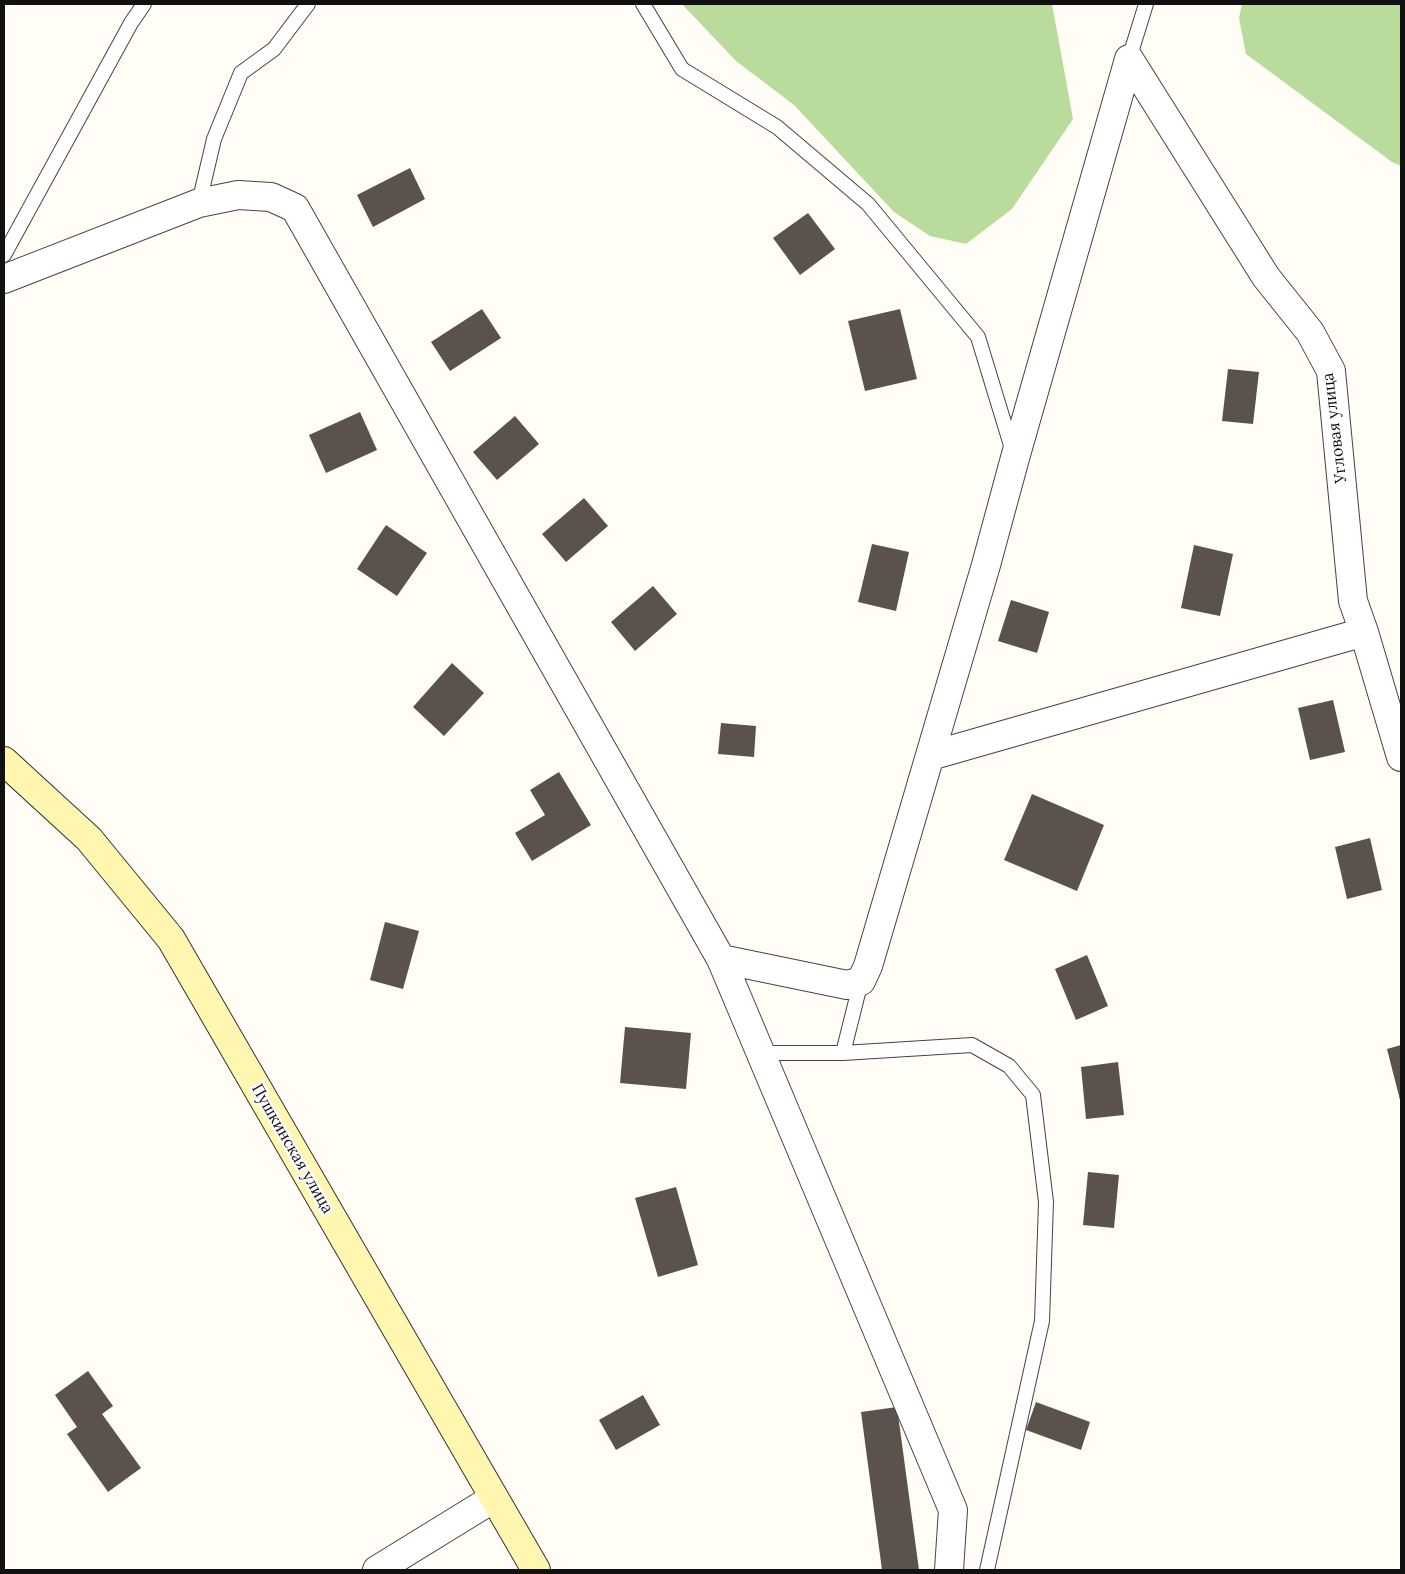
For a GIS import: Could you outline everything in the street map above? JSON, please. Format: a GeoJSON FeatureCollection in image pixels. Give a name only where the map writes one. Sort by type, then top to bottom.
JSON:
{"type":"FeatureCollection","features":[{"type":"Feature","properties":{"kind":"main road","name":"Пушкинская улица"},"geometry":{"type":"LineString","coordinates":[[4,761],[89,839],[171,939],[536,1570]]}},
{"type":"Feature","properties":{"kind":"street"},"geometry":{"type":"LineString","coordinates":[[721,959],[847,985],[861,981],[868,966],[986,565],[1129,60]]}},
{"type":"Feature","properties":{"kind":"street","name":"Угловая улица"},"geometry":{"type":"LineString","coordinates":[[1129,60],[1266,277],[1310,332],[1331,371],[1353,601],[1401,758]]}},
{"type":"Feature","properties":{"kind":"street"},"geometry":{"type":"LineString","coordinates":[[4,279],[199,203],[238,195],[272,197],[295,208],[721,959],[953,1510],[949,1570]]}},
{"type":"Feature","properties":{"kind":"street"},"geometry":{"type":"LineString","coordinates":[[930,756],[1364,632]]}},
{"type":"Feature","properties":{"kind":"street"},"geometry":{"type":"LineString","coordinates":[[377,1570],[494,1498]]}},
{"type":"Feature","properties":{"kind":"lane"},"geometry":{"type":"LineString","coordinates":[[4,255],[131,23],[144,4]]}},
{"type":"Feature","properties":{"kind":"lane"},"geometry":{"type":"LineString","coordinates":[[199,203],[214,139],[242,73],[274,49],[308,4]]}},
{"type":"Feature","properties":{"kind":"lane"},"geometry":{"type":"LineString","coordinates":[[643,4],[682,69],[777,127],[868,204],[978,337],[1015,458]]}},
{"type":"Feature","properties":{"kind":"lane"},"geometry":{"type":"LineString","coordinates":[[1129,60],[1146,4]]}},
{"type":"Feature","properties":{"kind":"lane"},"geometry":{"type":"LineString","coordinates":[[843,1053],[861,981]]}},
{"type":"Feature","properties":{"kind":"lane"},"geometry":{"type":"LineString","coordinates":[[762,1053],[843,1053],[972,1046],[1008,1066],[1033,1095],[1046,1202],[1042,1321],[987,1570]]}},
{"type":"Feature","properties":{"kind":"green space"},"geometry":{"type":"Polygon","coordinates":[[[682,4],[1052,4],[1073,119],[1012,209],[966,244],[930,236],[894,212],[794,105],[736,61],[682,4]]]}},
{"type":"Feature","properties":{"kind":"green space"},"geometry":{"type":"Polygon","coordinates":[[[1242,4],[1401,4],[1401,166],[1392,162],[1246,54],[1239,18],[1242,4]]]}},
{"type":"Feature","properties":{"kind":"building"},"geometry":{"type":"Polygon","coordinates":[[[410,168],[425,199],[373,227],[357,195],[410,168]]]}},
{"type":"Feature","properties":{"kind":"building"},"geometry":{"type":"Polygon","coordinates":[[[808,213],[835,249],[800,275],[773,238],[808,213]]]}},
{"type":"Feature","properties":{"kind":"building"},"geometry":{"type":"Polygon","coordinates":[[[482,309],[501,338],[450,371],[431,342],[482,309]]]}},
{"type":"Feature","properties":{"kind":"building"},"geometry":{"type":"Polygon","coordinates":[[[900,309],[917,379],[865,391],[848,321],[900,309]]]}},
{"type":"Feature","properties":{"kind":"building"},"geometry":{"type":"Polygon","coordinates":[[[1228,369],[1259,372],[1253,424],[1222,421],[1228,369]]]}},
{"type":"Feature","properties":{"kind":"building"},"geometry":{"type":"Polygon","coordinates":[[[360,412],[377,450],[326,473],[309,435],[360,412]]]}},
{"type":"Feature","properties":{"kind":"building"},"geometry":{"type":"Polygon","coordinates":[[[515,416],[539,444],[497,480],[473,452],[515,416]]]}},
{"type":"Feature","properties":{"kind":"building"},"geometry":{"type":"Polygon","coordinates":[[[584,498],[608,526],[566,562],[542,534],[584,498]]]}},
{"type":"Feature","properties":{"kind":"building"},"geometry":{"type":"Polygon","coordinates":[[[386,525],[427,553],[397,596],[357,569],[386,525]]]}},
{"type":"Feature","properties":{"kind":"building"},"geometry":{"type":"Polygon","coordinates":[[[872,544],[909,552],[896,611],[858,602],[872,544]]]}},
{"type":"Feature","properties":{"kind":"building"},"geometry":{"type":"Polygon","coordinates":[[[1194,545],[1233,554],[1220,616],[1181,608],[1194,545]]]}},
{"type":"Feature","properties":{"kind":"building"},"geometry":{"type":"Polygon","coordinates":[[[653,586],[677,614],[635,651],[611,622],[653,586]]]}},
{"type":"Feature","properties":{"kind":"building"},"geometry":{"type":"Polygon","coordinates":[[[1011,600],[1049,612],[1037,653],[998,641],[1011,600]]]}},
{"type":"Feature","properties":{"kind":"building"},"geometry":{"type":"Polygon","coordinates":[[[452,663],[484,693],[444,736],[413,707],[452,663]]]}},
{"type":"Feature","properties":{"kind":"building"},"geometry":{"type":"Polygon","coordinates":[[[1333,700],[1345,752],[1310,760],[1298,708],[1333,700]]]}},
{"type":"Feature","properties":{"kind":"building"},"geometry":{"type":"Polygon","coordinates":[[[721,723],[756,726],[754,757],[718,754],[721,723]]]}},
{"type":"Feature","properties":{"kind":"building"},"geometry":{"type":"Polygon","coordinates":[[[559,772],[591,825],[532,861],[515,833],[545,815],[530,790],[559,772]]]}},
{"type":"Feature","properties":{"kind":"building"},"geometry":{"type":"Polygon","coordinates":[[[1032,794],[1104,825],[1077,891],[1004,860],[1032,794]]]}},
{"type":"Feature","properties":{"kind":"building"},"geometry":{"type":"Polygon","coordinates":[[[1370,838],[1382,890],[1347,899],[1335,847],[1370,838]]]}},
{"type":"Feature","properties":{"kind":"building"},"geometry":{"type":"Polygon","coordinates":[[[385,922],[419,931],[403,989],[370,980],[385,922]]]}},
{"type":"Feature","properties":{"kind":"building"},"geometry":{"type":"Polygon","coordinates":[[[1087,955],[1108,1006],[1076,1020],[1055,969],[1087,955]]]}},
{"type":"Feature","properties":{"kind":"building"},"geometry":{"type":"Polygon","coordinates":[[[625,1027],[691,1033],[686,1089],[620,1083],[625,1027]]]}},
{"type":"Feature","properties":{"kind":"building"},"geometry":{"type":"Polygon","coordinates":[[[1401,1045],[1401,1100],[1400,1100],[1387,1049],[1401,1045]]]}},
{"type":"Feature","properties":{"kind":"building"},"geometry":{"type":"Polygon","coordinates":[[[1118,1062],[1124,1115],[1086,1119],[1081,1067],[1118,1062]]]}},
{"type":"Feature","properties":{"kind":"building"},"geometry":{"type":"Polygon","coordinates":[[[1088,1172],[1119,1175],[1114,1228],[1083,1225],[1088,1172]]]}},
{"type":"Feature","properties":{"kind":"building"},"geometry":{"type":"Polygon","coordinates":[[[676,1187],[698,1265],[658,1277],[635,1198],[676,1187]]]}},
{"type":"Feature","properties":{"kind":"building"},"geometry":{"type":"Polygon","coordinates":[[[88,1371],[113,1406],[102,1414],[141,1468],[108,1492],[67,1434],[77,1427],[55,1395],[88,1371]]]}},
{"type":"Feature","properties":{"kind":"building"},"geometry":{"type":"Polygon","coordinates":[[[643,1395],[660,1425],[616,1450],[599,1420],[643,1395]]]}},
{"type":"Feature","properties":{"kind":"building"},"geometry":{"type":"Polygon","coordinates":[[[1036,1402],[1090,1422],[1081,1450],[1026,1430],[1036,1402]]]}},
{"type":"Feature","properties":{"kind":"building"},"geometry":{"type":"Polygon","coordinates":[[[897,1407],[919,1570],[882,1570],[861,1412],[897,1407]]]}}]}
